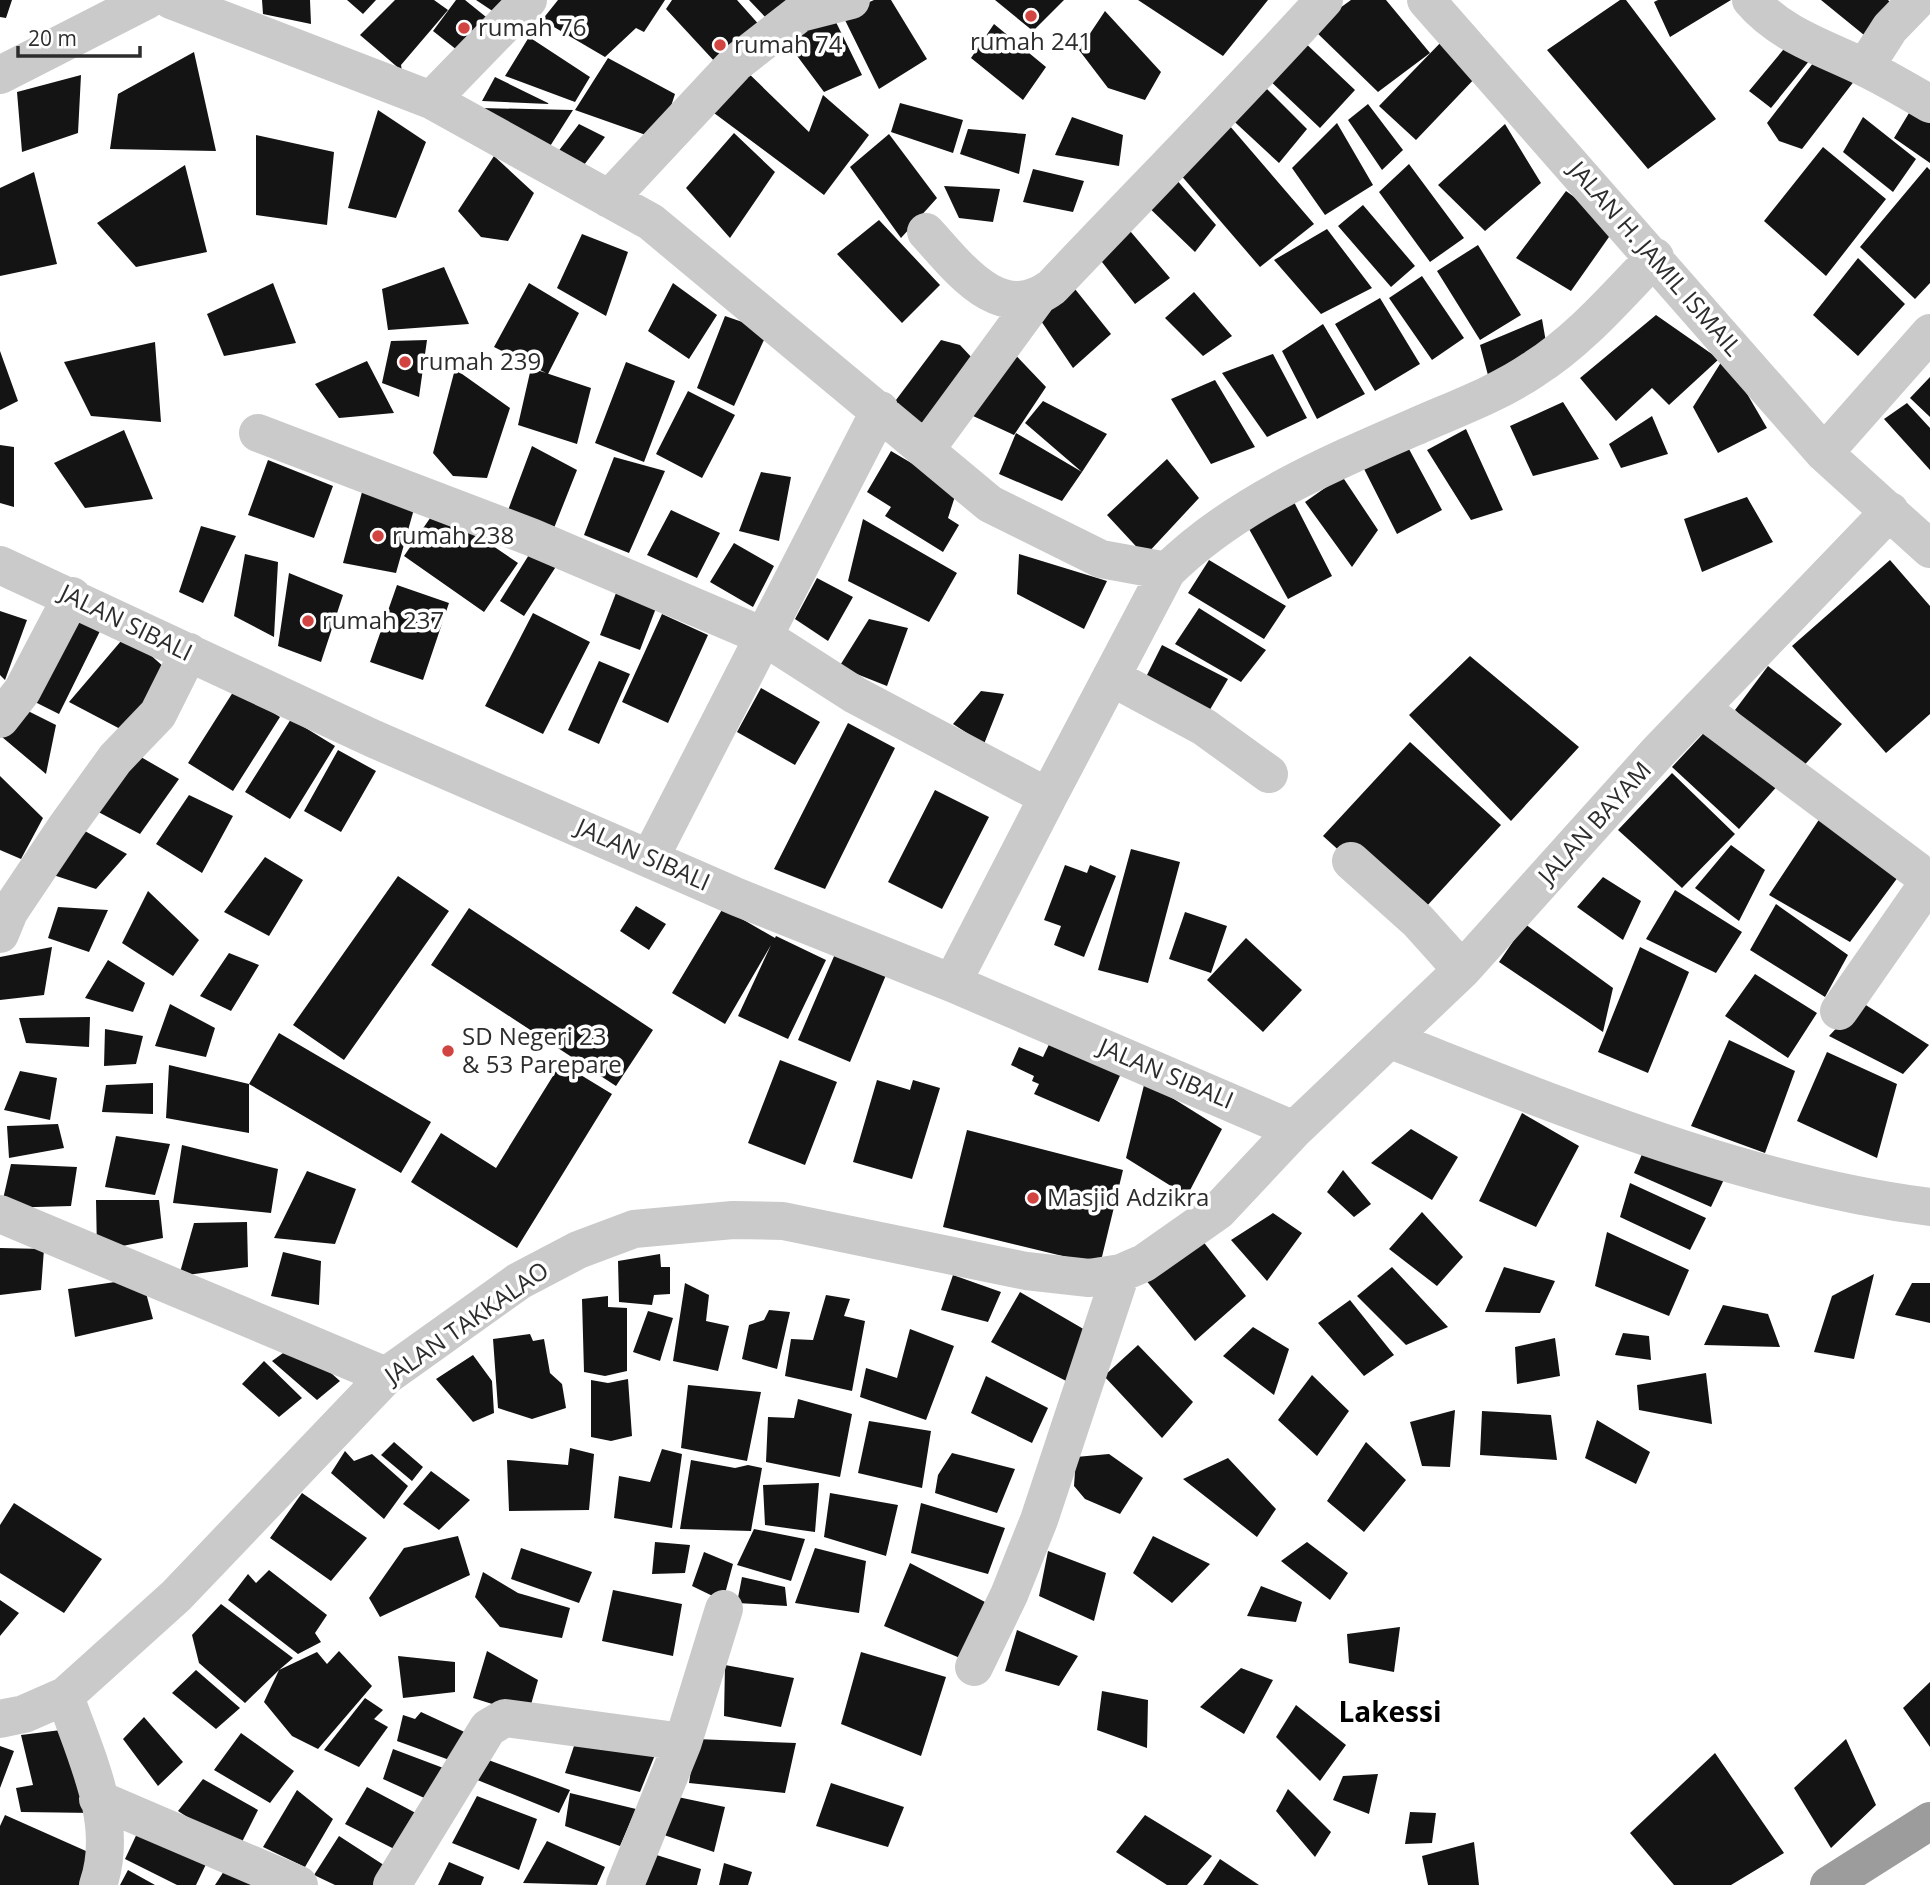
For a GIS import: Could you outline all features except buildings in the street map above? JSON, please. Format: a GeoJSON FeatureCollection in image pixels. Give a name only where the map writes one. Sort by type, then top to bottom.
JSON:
{"type":"FeatureCollection","features":[{"type":"Feature","properties":{"kind":"highway"},"geometry":{"type":"LineString","coordinates":[[1829,1885],[1930,1821]]}},
{"type":"Feature","properties":{"kind":"street"},"geometry":{"type":"LineString","coordinates":[[0,75],[147,0]]}},
{"type":"Feature","properties":{"kind":"street"},"geometry":{"type":"LineString","coordinates":[[172,0],[430,100],[651,222],[990,504],[1101,559],[1167,571]]}},
{"type":"Feature","properties":{"kind":"street"},"geometry":{"type":"LineString","coordinates":[[430,100],[528,0]]}},
{"type":"Feature","properties":{"kind":"street"},"geometry":{"type":"LineString","coordinates":[[609,199],[736,63],[800,13],[851,0]]}},
{"type":"Feature","properties":{"kind":"street"},"geometry":{"type":"LineString","coordinates":[[926,449],[1036,299],[1052,287],[1143,189],[1239,94],[1324,0]]}},
{"type":"Feature","properties":{"kind":"street","name":"JALAN H. JAMIL ISMAIL"},"geometry":{"type":"LineString","coordinates":[[1426,0],[1655,257],[1824,453],[1930,549]]}},
{"type":"Feature","properties":{"kind":"street"},"geometry":{"type":"LineString","coordinates":[[1751,0],[1767,18],[1787,32],[1865,67],[1930,104]]}},
{"type":"Feature","properties":{"kind":"street"},"geometry":{"type":"LineString","coordinates":[[1865,67],[1890,28],[1917,0]]}},
{"type":"Feature","properties":{"kind":"street"},"geometry":{"type":"LineString","coordinates":[[926,232],[968,278],[989,293],[1013,300],[1036,299]]}},
{"type":"Feature","properties":{"kind":"street"},"geometry":{"type":"LineString","coordinates":[[951,983],[1167,571],[1193,546],[1257,504],[1345,457],[1481,398],[1534,370],[1572,341],[1655,257]]}},
{"type":"Feature","properties":{"kind":"street"},"geometry":{"type":"LineString","coordinates":[[1824,453],[1930,332]]}},
{"type":"Feature","properties":{"kind":"street"},"geometry":{"type":"LineString","coordinates":[[650,858],[880,410]]}},
{"type":"Feature","properties":{"kind":"street"},"geometry":{"type":"LineString","coordinates":[[258,433],[531,537],[763,636],[855,695],[1048,797]]}},
{"type":"Feature","properties":{"kind":"street","name":"JALAN BAYAM"},"geometry":{"type":"LineString","coordinates":[[1294,1130],[1462,970],[1700,708],[1890,511]]}},
{"type":"Feature","properties":{"kind":"street","name":"JALAN SIBALI"},"geometry":{"type":"LineString","coordinates":[[0,565],[72,596],[350,728],[737,897],[951,983],[1294,1130]]}},
{"type":"Feature","properties":{"kind":"street"},"geometry":{"type":"LineString","coordinates":[[0,719],[22,691],[72,596]]}},
{"type":"Feature","properties":{"kind":"street"},"geometry":{"type":"LineString","coordinates":[[0,934],[9,912],[73,817],[115,759],[158,713],[189,652]]}},
{"type":"Feature","properties":{"kind":"street"},"geometry":{"type":"LineString","coordinates":[[1111,677],[1204,727],[1269,774]]}},
{"type":"Feature","properties":{"kind":"street"},"geometry":{"type":"LineString","coordinates":[[1700,708],[1916,870],[1924,881],[1924,888],[1839,1011]]}},
{"type":"Feature","properties":{"kind":"street"},"geometry":{"type":"LineString","coordinates":[[1351,862],[1418,921],[1462,970]]}},
{"type":"Feature","properties":{"kind":"street"},"geometry":{"type":"LineString","coordinates":[[1391,1040],[1528,1094],[1751,1170],[1848,1193],[1930,1207]]}},
{"type":"Feature","properties":{"kind":"street","name":"JALAN TAKKALAO"},"geometry":{"type":"LineString","coordinates":[[0,1719],[24,1714],[65,1696],[176,1596],[386,1376],[519,1281],[578,1250],[634,1229],[733,1220],[783,1221],[1026,1271],[1089,1278],[1121,1273],[1144,1263],[1218,1211],[1294,1130]]}},
{"type":"Feature","properties":{"kind":"street"},"geometry":{"type":"LineString","coordinates":[[0,1214],[386,1376]]}},
{"type":"Feature","properties":{"kind":"street"},"geometry":{"type":"LineString","coordinates":[[974,1667],[1009,1595],[1039,1520],[1121,1273]]}},
{"type":"Feature","properties":{"kind":"street"},"geometry":{"type":"LineString","coordinates":[[625,1885],[683,1742],[724,1609]]}},
{"type":"Feature","properties":{"kind":"street"},"geometry":{"type":"LineString","coordinates":[[65,1696],[106,1823],[107,1856],[98,1885]]}},
{"type":"Feature","properties":{"kind":"street"},"geometry":{"type":"LineString","coordinates":[[392,1885],[488,1728],[505,1718],[683,1742]]}},
{"type":"Feature","properties":{"kind":"street"},"geometry":{"type":"LineString","coordinates":[[99,1799],[299,1885]]}},
{"type":"Feature","properties":{"kind":"place","name":"rumah 241"},"geometry":{"type":"Point","coordinates":[1031,16]}},
{"type":"Feature","properties":{"kind":"place","name":"rumah 76"},"geometry":{"type":"Point","coordinates":[464,28]}},
{"type":"Feature","properties":{"kind":"place","name":"rumah 74"},"geometry":{"type":"Point","coordinates":[720,45]}},
{"type":"Feature","properties":{"kind":"place","name":"rumah 239"},"geometry":{"type":"Point","coordinates":[405,362]}},
{"type":"Feature","properties":{"kind":"place","name":"rumah 238"},"geometry":{"type":"Point","coordinates":[378,536]}},
{"type":"Feature","properties":{"kind":"place","name":"rumah 237"},"geometry":{"type":"Point","coordinates":[308,621]}},
{"type":"Feature","properties":{"kind":"place","name":"SD Negeri 23 & 53 Parepare"},"geometry":{"type":"Point","coordinates":[448,1051]}},
{"type":"Feature","properties":{"kind":"place","name":"Masjid Adzikra"},"geometry":{"type":"Point","coordinates":[1033,1198]}},
{"type":"Feature","properties":{"kind":"district","name":"Lakessi"},"geometry":{"type":"Point","coordinates":[1390,1712]}}]}
